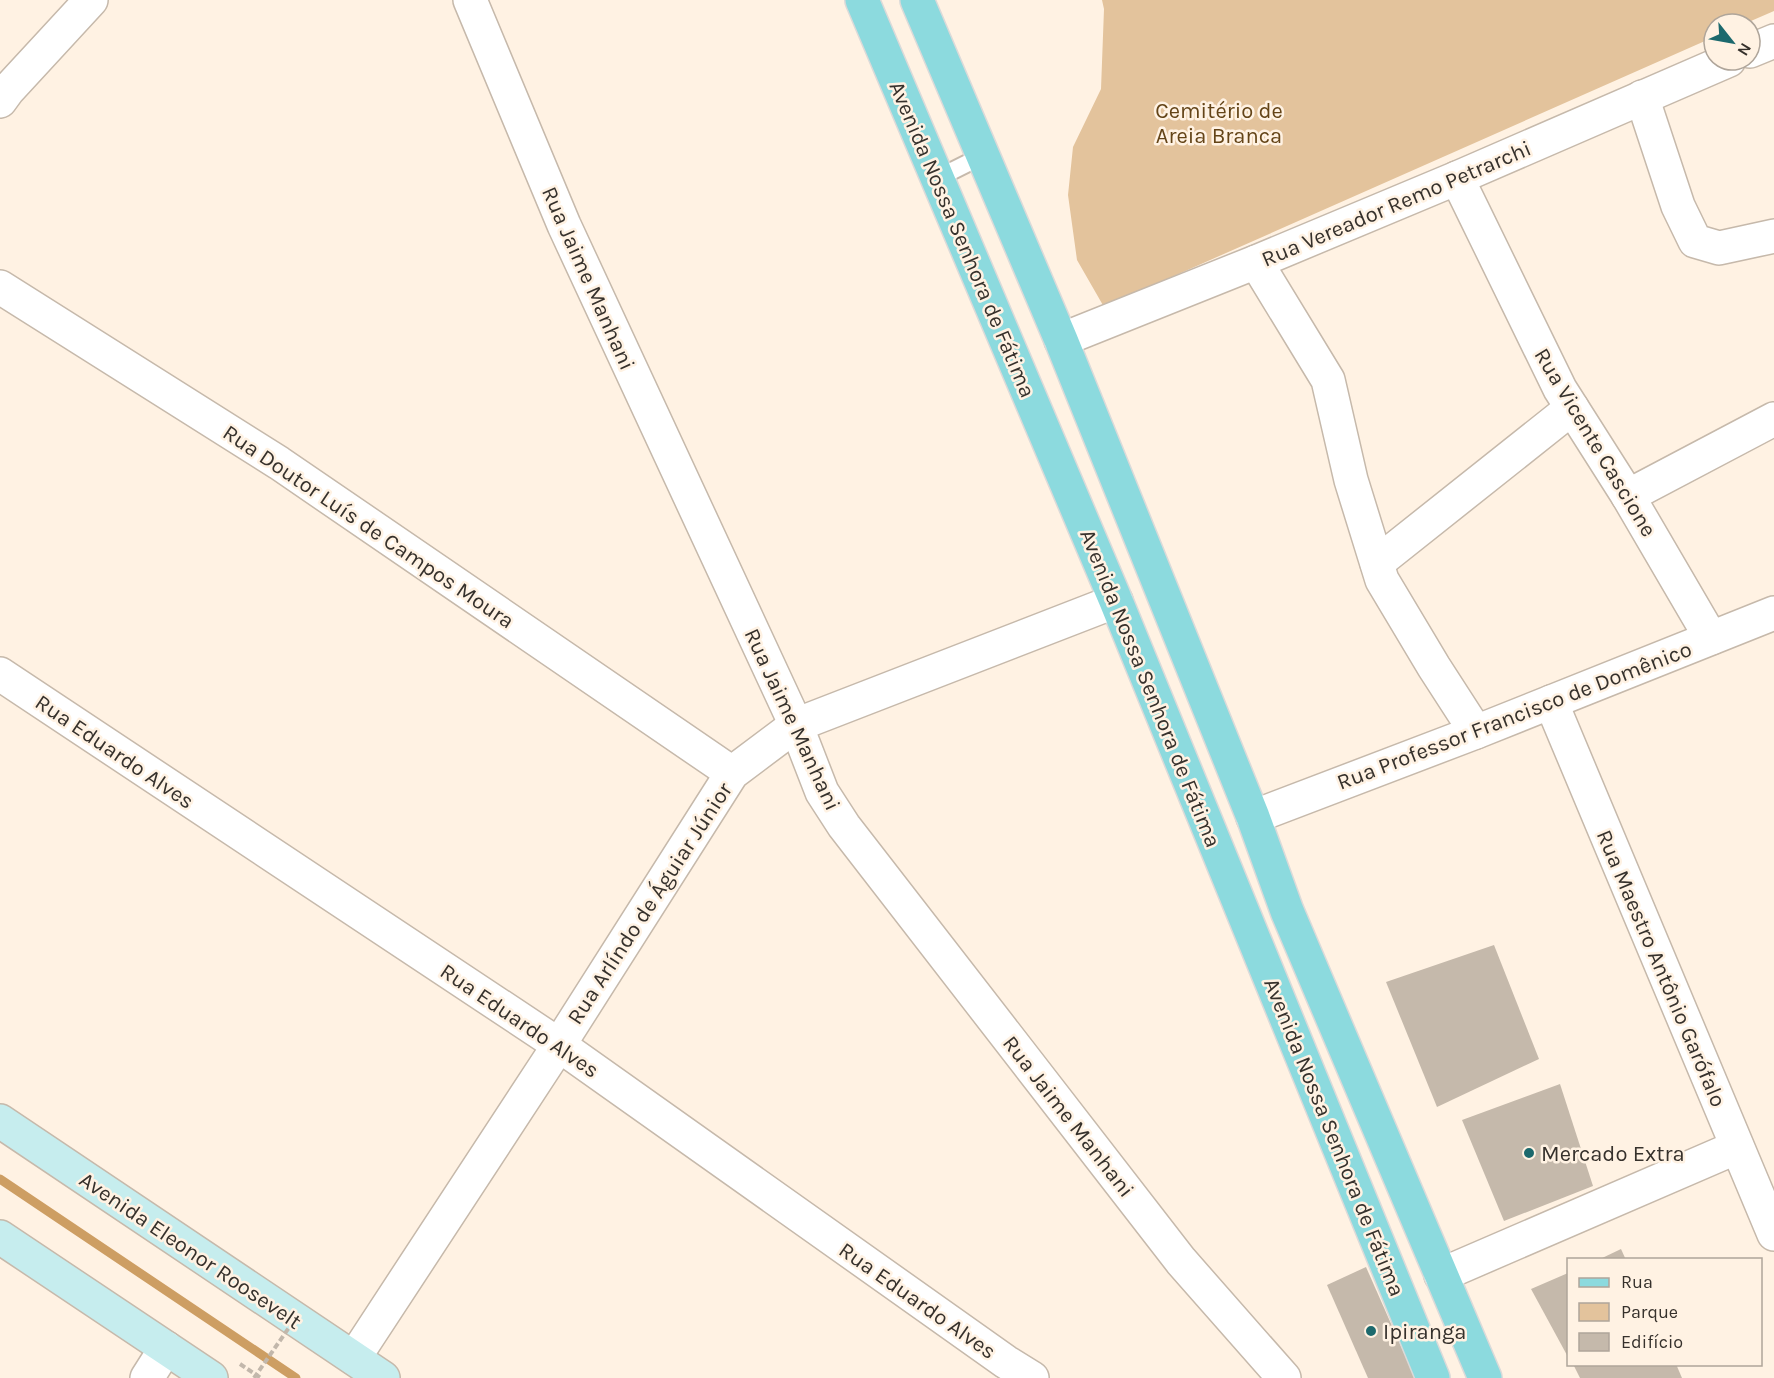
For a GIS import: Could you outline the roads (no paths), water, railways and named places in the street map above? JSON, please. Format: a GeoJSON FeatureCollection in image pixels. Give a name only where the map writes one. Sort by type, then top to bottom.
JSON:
{"type":"FeatureCollection","features":[{"type":"Feature","properties":{"kind":"main road","name":"Avenida Nossa Senhora de Fátima"},"geometry":{"type":"LineString","coordinates":[[862,0],[1116,601],[1433,1378]]}},
{"type":"Feature","properties":{"kind":"main road","name":"Avenida Nossa Senhora de Fátima"},"geometry":{"type":"LineString","coordinates":[[917,0],[1061,340],[1253,817],[1287,911],[1485,1378]]}},
{"type":"Feature","properties":{"kind":"street"},"geometry":{"type":"LineString","coordinates":[[0,101],[92,0]]}},
{"type":"Feature","properties":{"kind":"street","name":"Rua Jaime Manhani"},"geometry":{"type":"LineString","coordinates":[[470,0],[564,225],[796,725],[822,792],[844,826],[1181,1261],[1284,1378]]}},
{"type":"Feature","properties":{"kind":"street","name":"Rua Vereador Remo Petrarchi"},"geometry":{"type":"LineString","coordinates":[[1061,340],[1457,178],[1702,71]]}},
{"type":"Feature","properties":{"kind":"street"},"geometry":{"type":"LineString","coordinates":[[1642,97],[1678,206],[1695,241],[1719,248],[1774,236]]}},
{"type":"Feature","properties":{"kind":"street","name":"Rua Vicente Cascione"},"geometry":{"type":"LineString","coordinates":[[1457,178],[1560,389],[1628,496],[1711,638]]}},
{"type":"Feature","properties":{"kind":"street"},"geometry":{"type":"LineString","coordinates":[[1256,262],[1328,380],[1351,480],[1382,580],[1476,732]]}},
{"type":"Feature","properties":{"kind":"street","name":"Rua Doutor Luís de Campos Moura"},"geometry":{"type":"LineString","coordinates":[[0,287],[279,463],[732,773]]}},
{"type":"Feature","properties":{"kind":"street"},"geometry":{"type":"LineString","coordinates":[[1377,563],[1572,408]]}},
{"type":"Feature","properties":{"kind":"street"},"geometry":{"type":"LineString","coordinates":[[1628,496],[1774,418]]}},
{"type":"Feature","properties":{"kind":"street","name":"Rua Arlíndo de Águiar Júnior"},"geometry":{"type":"LineString","coordinates":[[354,1358],[732,773],[796,725],[1116,601]]}},
{"type":"Feature","properties":{"kind":"street","name":"Rua Professor Francisco de Domênico"},"geometry":{"type":"LineString","coordinates":[[1253,817],[1476,732],[1774,613]]}},
{"type":"Feature","properties":{"kind":"street","name":"Rua Eduardo Alves"},"geometry":{"type":"LineString","coordinates":[[0,674],[558,1045],[1006,1362],[1032,1378]]}},
{"type":"Feature","properties":{"kind":"street","name":"Rua Maestro Antônio Garófalo"},"geometry":{"type":"LineString","coordinates":[[1551,702],[1774,1234]]}},
{"type":"Feature","properties":{"kind":"street","name":"Avenida Eleonor Roosevelt"},"geometry":{"type":"LineString","coordinates":[[0,1121],[383,1378]]}},
{"type":"Feature","properties":{"kind":"street"},"geometry":{"type":"LineString","coordinates":[[1441,1275],[1737,1147]]}},
{"type":"Feature","properties":{"kind":"street"},"geometry":{"type":"LineString","coordinates":[[0,1237],[211,1378]]}},
{"type":"Feature","properties":{"kind":"street"},"geometry":{"type":"LineString","coordinates":[[147,1378],[166,1348]]}},
{"type":"Feature","properties":{"kind":"lane"},"geometry":{"type":"LineString","coordinates":[[938,178],[984,155]]}},
{"type":"Feature","properties":{"kind":"waterway"},"geometry":{"type":"LineString","coordinates":[[0,1179],[296,1378]]}},
{"type":"Feature","properties":{"kind":"place","name":"Mercado Extra"},"geometry":{"type":"Point","coordinates":[1529,1153]}},
{"type":"Feature","properties":{"kind":"place","name":"Ipiranga"},"geometry":{"type":"Point","coordinates":[1371,1331]}},
{"type":"Feature","properties":{"kind":"park label","name":"Cemitério de Areia Branca"},"geometry":{"type":"Point","coordinates":[1219,122]}}]}
